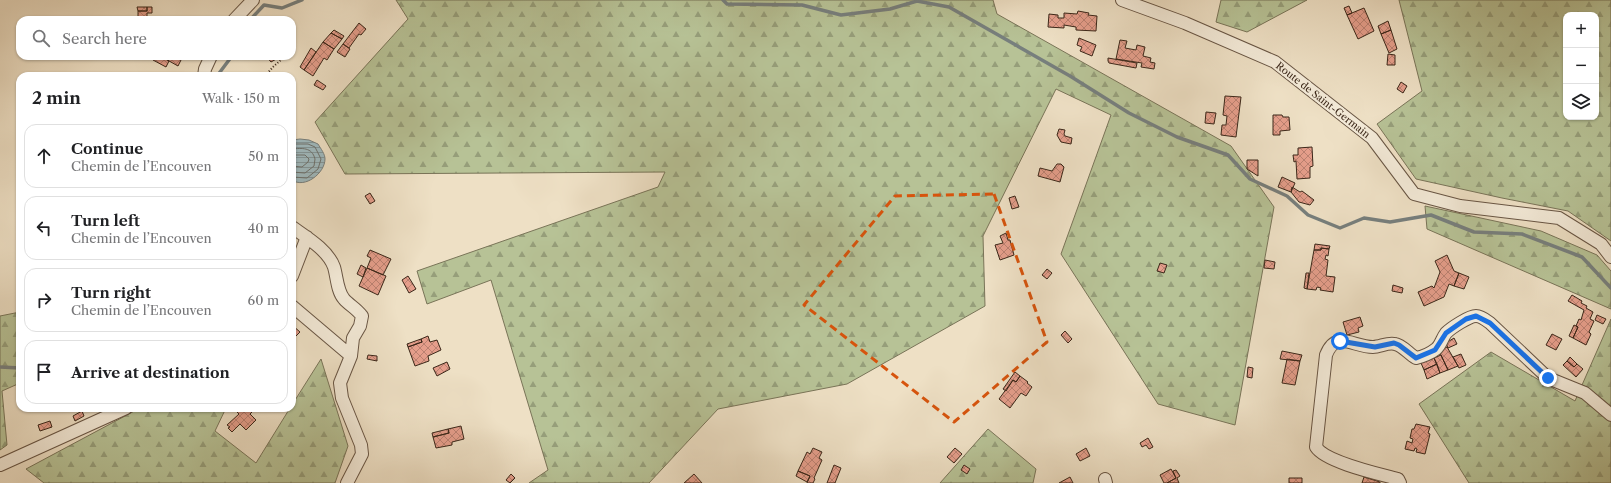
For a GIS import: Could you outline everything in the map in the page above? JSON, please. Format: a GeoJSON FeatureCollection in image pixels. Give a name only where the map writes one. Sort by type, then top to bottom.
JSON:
{"type":"FeatureCollection","features":[{"type":"Feature","properties":{"kind":"street"},"geometry":{"type":"LineString","coordinates":[[238,16],[254,0]]}},
{"type":"Feature","properties":{"kind":"street","name":"Route de Saint-Germain"},"geometry":{"type":"LineString","coordinates":[[1122,0],[1185,23],[1275,62],[1372,138],[1414,194],[1460,206],[1559,218],[1601,244],[1611,257]]}},
{"type":"Feature","properties":{"kind":"street"},"geometry":{"type":"LineString","coordinates":[[205,72],[210,60]]}},
{"type":"Feature","properties":{"kind":"street"},"geometry":{"type":"LineString","coordinates":[[296,230],[307,237],[328,256],[333,266],[343,298],[355,307],[362,316],[360,326],[353,338],[351,356],[340,383],[342,398],[361,445],[362,454],[347,483]]}},
{"type":"Feature","properties":{"kind":"street"},"geometry":{"type":"LineString","coordinates":[[296,266],[307,237]]}},
{"type":"Feature","properties":{"kind":"street"},"geometry":{"type":"LineString","coordinates":[[296,309],[351,356]]}},
{"type":"Feature","properties":{"kind":"street"},"geometry":{"type":"LineString","coordinates":[[1400,483],[1398,480],[1335,460],[1318,451],[1316,447],[1326,355],[1334,342],[1340,341],[1375,347],[1394,343],[1416,358],[1435,350],[1446,333],[1466,319],[1476,316],[1490,323],[1548,378],[1585,393],[1611,415]]}},
{"type":"Feature","properties":{"kind":"street"},"geometry":{"type":"LineString","coordinates":[[0,465],[117,412]]}},
{"type":"Feature","properties":{"kind":"path"},"geometry":{"type":"LineString","coordinates":[[268,72],[281,60]]}},
{"type":"Feature","properties":{"kind":"highlighted area"},"geometry":{"type":"Polygon","coordinates":[[[994,194],[1047,342],[954,422],[804,305],[895,196],[994,194]]]}},
{"type":"Feature","properties":{"kind":"green space"},"geometry":{"type":"Polygon","coordinates":[[[396,0],[993,0],[997,14],[1231,146],[1274,207],[1235,425],[1158,404],[1061,254],[1111,115],[1056,89],[983,236],[985,306],[847,384],[718,409],[649,483],[529,483],[548,470],[491,280],[427,304],[417,271],[658,187],[665,172],[345,174],[315,122],[408,19],[396,0]]]}},
{"type":"Feature","properties":{"kind":"green space"},"geometry":{"type":"Polygon","coordinates":[[[1221,0],[1307,0],[1247,32],[1216,22],[1221,0]]]}},
{"type":"Feature","properties":{"kind":"green space"},"geometry":{"type":"Polygon","coordinates":[[[1399,0],[1611,0],[1611,241],[1568,211],[1416,179],[1377,124],[1422,91],[1399,0]]]}},
{"type":"Feature","properties":{"kind":"green space"},"geometry":{"type":"Polygon","coordinates":[[[1425,206],[1541,231],[1597,255],[1611,271],[1611,309],[1427,229],[1425,206]]]}},
{"type":"Feature","properties":{"kind":"green space"},"geometry":{"type":"Polygon","coordinates":[[[16,313],[16,385],[2,391],[7,445],[0,450],[0,316],[16,313]]]}},
{"type":"Feature","properties":{"kind":"green space"},"geometry":{"type":"Polygon","coordinates":[[[1611,319],[1611,483],[1469,483],[1419,404],[1491,352],[1575,401],[1611,319]]]}},
{"type":"Feature","properties":{"kind":"green space"},"geometry":{"type":"Polygon","coordinates":[[[321,359],[348,446],[335,483],[44,483],[26,469],[133,412],[224,412],[215,431],[256,463],[288,412],[296,412],[296,399],[321,359]]]}},
{"type":"Feature","properties":{"kind":"green space"},"geometry":{"type":"Polygon","coordinates":[[[988,429],[1036,469],[1033,483],[940,483],[988,429]]]}},
{"type":"Feature","properties":{"kind":"water"},"geometry":{"type":"Polygon","coordinates":[[[296,140],[309,140],[318,144],[324,153],[325,159],[322,169],[308,181],[296,182],[296,140]]]}},
{"type":"Feature","properties":{"kind":"building"},"geometry":{"type":"Polygon","coordinates":[[[1349,6],[1352,13],[1347,15],[1344,8],[1349,6]]]}},
{"type":"Feature","properties":{"kind":"building"},"geometry":{"type":"Polygon","coordinates":[[[137,7],[147,7],[147,11],[138,11],[137,7]]]}},
{"type":"Feature","properties":{"kind":"building"},"geometry":{"type":"Polygon","coordinates":[[[147,7],[152,7],[152,13],[147,13],[147,16],[138,16],[138,11],[147,11],[147,7]]]}},
{"type":"Feature","properties":{"kind":"building"},"geometry":{"type":"Polygon","coordinates":[[[1364,8],[1374,31],[1358,39],[1347,15],[1364,8]]]}},
{"type":"Feature","properties":{"kind":"building"},"geometry":{"type":"Polygon","coordinates":[[[1078,11],[1089,13],[1088,15],[1097,16],[1096,31],[1076,30],[1076,27],[1064,25],[1064,28],[1048,27],[1049,14],[1058,15],[1058,18],[1064,18],[1064,13],[1077,14],[1078,11]]]}},
{"type":"Feature","properties":{"kind":"building"},"geometry":{"type":"Polygon","coordinates":[[[1388,21],[1391,30],[1381,34],[1378,26],[1388,21]]]}},
{"type":"Feature","properties":{"kind":"building"},"geometry":{"type":"Polygon","coordinates":[[[359,23],[366,29],[361,35],[359,34],[349,48],[343,44],[359,23]]]}},
{"type":"Feature","properties":{"kind":"building"},"geometry":{"type":"Polygon","coordinates":[[[334,30],[344,36],[342,39],[331,33],[334,30]]]}},
{"type":"Feature","properties":{"kind":"building"},"geometry":{"type":"Polygon","coordinates":[[[1391,30],[1397,49],[1389,53],[1381,34],[1391,30]]]}},
{"type":"Feature","properties":{"kind":"building"},"geometry":{"type":"Polygon","coordinates":[[[331,33],[342,39],[334,49],[323,42],[331,33]]]}},
{"type":"Feature","properties":{"kind":"building"},"geometry":{"type":"Polygon","coordinates":[[[1079,38],[1096,45],[1092,56],[1080,51],[1082,47],[1077,45],[1079,38]]]}},
{"type":"Feature","properties":{"kind":"building"},"geometry":{"type":"Polygon","coordinates":[[[1120,40],[1127,41],[1125,48],[1136,50],[1137,45],[1145,47],[1143,56],[1151,58],[1150,62],[1155,63],[1154,69],[1141,67],[1142,63],[1116,59],[1120,40]]]}},
{"type":"Feature","properties":{"kind":"building"},"geometry":{"type":"Polygon","coordinates":[[[323,42],[334,49],[327,60],[324,58],[313,76],[304,70],[323,42]]]}},
{"type":"Feature","properties":{"kind":"building"},"geometry":{"type":"Polygon","coordinates":[[[343,44],[350,49],[345,57],[337,52],[343,44]]]}},
{"type":"Feature","properties":{"kind":"building"},"geometry":{"type":"Polygon","coordinates":[[[311,48],[316,52],[304,70],[300,67],[311,48]]]}},
{"type":"Feature","properties":{"kind":"building"},"geometry":{"type":"Polygon","coordinates":[[[1388,54],[1395,55],[1395,65],[1387,65],[1388,54]]]}},
{"type":"Feature","properties":{"kind":"building"},"geometry":{"type":"Polygon","coordinates":[[[1108,58],[1137,63],[1136,68],[1109,63],[1108,58]]]}},
{"type":"Feature","properties":{"kind":"building"},"geometry":{"type":"Polygon","coordinates":[[[153,60],[167,60],[169,61],[166,67],[153,60]]]}},
{"type":"Feature","properties":{"kind":"building"},"geometry":{"type":"Polygon","coordinates":[[[167,60],[181,60],[178,66],[167,60]]]}},
{"type":"Feature","properties":{"kind":"building"},"geometry":{"type":"Polygon","coordinates":[[[317,80],[326,86],[323,90],[314,85],[317,80]]]}},
{"type":"Feature","properties":{"kind":"building"},"geometry":{"type":"Polygon","coordinates":[[[1401,82],[1407,86],[1403,93],[1397,89],[1401,82]]]}},
{"type":"Feature","properties":{"kind":"building"},"geometry":{"type":"Polygon","coordinates":[[[1225,96],[1241,97],[1236,137],[1221,135],[1222,125],[1226,125],[1227,116],[1223,115],[1225,96]]]}},
{"type":"Feature","properties":{"kind":"building"},"geometry":{"type":"Polygon","coordinates":[[[1206,112],[1216,113],[1214,124],[1205,123],[1206,112]]]}},
{"type":"Feature","properties":{"kind":"building"},"geometry":{"type":"Polygon","coordinates":[[[1273,115],[1289,117],[1290,130],[1280,131],[1280,135],[1273,135],[1273,115]]]}},
{"type":"Feature","properties":{"kind":"building"},"geometry":{"type":"Polygon","coordinates":[[[1059,129],[1065,130],[1065,136],[1072,138],[1071,144],[1061,142],[1057,135],[1059,129]]]}},
{"type":"Feature","properties":{"kind":"building"},"geometry":{"type":"Polygon","coordinates":[[[1312,147],[1313,166],[1310,167],[1310,178],[1297,179],[1296,161],[1294,162],[1293,155],[1298,155],[1298,148],[1312,147]]]}},
{"type":"Feature","properties":{"kind":"building"},"geometry":{"type":"Polygon","coordinates":[[[1247,160],[1258,160],[1258,176],[1247,169],[1247,160]]]}},
{"type":"Feature","properties":{"kind":"building"},"geometry":{"type":"Polygon","coordinates":[[[1057,164],[1061,164],[1064,167],[1060,182],[1038,176],[1040,168],[1052,171],[1057,164]]]}},
{"type":"Feature","properties":{"kind":"building"},"geometry":{"type":"Polygon","coordinates":[[[1282,177],[1295,183],[1291,192],[1278,187],[1282,177]]]}},
{"type":"Feature","properties":{"kind":"building"},"geometry":{"type":"Polygon","coordinates":[[[1292,187],[1300,192],[1302,191],[1314,200],[1310,205],[1299,202],[1291,192],[1292,187]]]}},
{"type":"Feature","properties":{"kind":"building"},"geometry":{"type":"Polygon","coordinates":[[[370,193],[375,201],[370,204],[365,196],[370,193]]]}},
{"type":"Feature","properties":{"kind":"building"},"geometry":{"type":"Polygon","coordinates":[[[1015,196],[1019,207],[1012,209],[1009,198],[1015,196]]]}},
{"type":"Feature","properties":{"kind":"building"},"geometry":{"type":"Polygon","coordinates":[[[1006,233],[1008,240],[1010,240],[1014,255],[1000,260],[995,245],[1003,243],[1000,236],[1006,233]]]}},
{"type":"Feature","properties":{"kind":"building"},"geometry":{"type":"Polygon","coordinates":[[[1315,244],[1330,246],[1329,249],[1321,248],[1321,250],[1314,250],[1315,244]]]}},
{"type":"Feature","properties":{"kind":"building"},"geometry":{"type":"Polygon","coordinates":[[[1321,248],[1329,249],[1328,256],[1326,255],[1325,259],[1328,260],[1326,276],[1335,277],[1333,292],[1320,290],[1321,288],[1317,287],[1316,290],[1307,289],[1314,250],[1321,250],[1321,248]]]}},
{"type":"Feature","properties":{"kind":"building"},"geometry":{"type":"Polygon","coordinates":[[[370,250],[391,259],[383,275],[367,268],[371,258],[367,256],[370,250]]]}},
{"type":"Feature","properties":{"kind":"building"},"geometry":{"type":"Polygon","coordinates":[[[1447,255],[1454,271],[1459,273],[1454,286],[1449,284],[1444,297],[1424,306],[1418,292],[1432,286],[1434,288],[1440,272],[1435,261],[1447,255]]]}},
{"type":"Feature","properties":{"kind":"building"},"geometry":{"type":"Polygon","coordinates":[[[1265,260],[1275,262],[1274,269],[1264,268],[1265,260]]]}},
{"type":"Feature","properties":{"kind":"building"},"geometry":{"type":"Polygon","coordinates":[[[1160,263],[1167,265],[1164,273],[1157,271],[1160,263]]]}},
{"type":"Feature","properties":{"kind":"building"},"geometry":{"type":"Polygon","coordinates":[[[361,265],[366,268],[363,277],[357,274],[361,265]]]}},
{"type":"Feature","properties":{"kind":"building"},"geometry":{"type":"Polygon","coordinates":[[[367,268],[386,276],[378,295],[359,286],[367,268]]]}},
{"type":"Feature","properties":{"kind":"building"},"geometry":{"type":"Polygon","coordinates":[[[1047,269],[1052,273],[1047,279],[1042,275],[1047,269]]]}},
{"type":"Feature","properties":{"kind":"building"},"geometry":{"type":"Polygon","coordinates":[[[1306,273],[1309,273],[1307,289],[1304,288],[1306,273]]]}},
{"type":"Feature","properties":{"kind":"building"},"geometry":{"type":"Polygon","coordinates":[[[1459,273],[1469,277],[1464,289],[1454,286],[1459,273]]]}},
{"type":"Feature","properties":{"kind":"building"},"geometry":{"type":"Polygon","coordinates":[[[408,276],[416,289],[409,293],[402,280],[408,276]]]}},
{"type":"Feature","properties":{"kind":"building"},"geometry":{"type":"Polygon","coordinates":[[[1393,285],[1403,288],[1402,293],[1392,291],[1393,285]]]}},
{"type":"Feature","properties":{"kind":"building"},"geometry":{"type":"Polygon","coordinates":[[[1572,295],[1582,301],[1581,303],[1587,306],[1586,308],[1593,312],[1590,319],[1594,321],[1589,332],[1591,334],[1586,345],[1573,338],[1578,327],[1576,326],[1579,319],[1581,320],[1584,310],[1568,301],[1572,295]]]}},
{"type":"Feature","properties":{"kind":"building"},"geometry":{"type":"Polygon","coordinates":[[[1597,315],[1606,319],[1603,324],[1595,320],[1597,315]]]}},
{"type":"Feature","properties":{"kind":"building"},"geometry":{"type":"Polygon","coordinates":[[[1360,317],[1363,326],[1358,328],[1359,332],[1347,335],[1343,322],[1360,317]]]}},
{"type":"Feature","properties":{"kind":"building"},"geometry":{"type":"Polygon","coordinates":[[[1574,325],[1578,327],[1573,338],[1569,336],[1574,325]]]}},
{"type":"Feature","properties":{"kind":"building"},"geometry":{"type":"Polygon","coordinates":[[[296,328],[300,332],[296,336],[296,328]]]}},
{"type":"Feature","properties":{"kind":"building"},"geometry":{"type":"Polygon","coordinates":[[[1065,331],[1072,339],[1068,343],[1061,335],[1065,331]]]}},
{"type":"Feature","properties":{"kind":"building"},"geometry":{"type":"Polygon","coordinates":[[[1552,334],[1562,339],[1556,350],[1546,345],[1552,334]]]}},
{"type":"Feature","properties":{"kind":"building"},"geometry":{"type":"Polygon","coordinates":[[[428,336],[430,342],[437,340],[441,350],[428,356],[429,361],[415,366],[408,347],[422,342],[421,339],[428,336]]]}},
{"type":"Feature","properties":{"kind":"building"},"geometry":{"type":"Polygon","coordinates":[[[1454,338],[1457,344],[1448,348],[1446,343],[1454,338]]]}},
{"type":"Feature","properties":{"kind":"building"},"geometry":{"type":"Polygon","coordinates":[[[421,339],[422,342],[408,347],[407,344],[421,339]]]}},
{"type":"Feature","properties":{"kind":"building"},"geometry":{"type":"Polygon","coordinates":[[[1447,347],[1458,366],[1448,370],[1439,351],[1447,347]]]}},
{"type":"Feature","properties":{"kind":"building"},"geometry":{"type":"Polygon","coordinates":[[[1282,351],[1302,355],[1300,361],[1280,359],[1282,351]]]}},
{"type":"Feature","properties":{"kind":"building"},"geometry":{"type":"Polygon","coordinates":[[[1461,354],[1466,365],[1459,368],[1453,357],[1461,354]]]}},
{"type":"Feature","properties":{"kind":"building"},"geometry":{"type":"Polygon","coordinates":[[[368,355],[377,356],[377,361],[367,359],[368,355]]]}},
{"type":"Feature","properties":{"kind":"building"},"geometry":{"type":"Polygon","coordinates":[[[1441,355],[1448,370],[1440,373],[1434,358],[1441,355]]]}},
{"type":"Feature","properties":{"kind":"building"},"geometry":{"type":"Polygon","coordinates":[[[1570,357],[1577,364],[1574,367],[1567,361],[1570,357]]]}},
{"type":"Feature","properties":{"kind":"building"},"geometry":{"type":"Polygon","coordinates":[[[1434,358],[1437,364],[1424,370],[1421,363],[1434,358]]]}},
{"type":"Feature","properties":{"kind":"building"},"geometry":{"type":"Polygon","coordinates":[[[1287,359],[1300,361],[1295,385],[1282,383],[1287,359]]]}},
{"type":"Feature","properties":{"kind":"building"},"geometry":{"type":"Polygon","coordinates":[[[1567,361],[1574,367],[1577,364],[1583,369],[1576,377],[1563,365],[1567,361]]]}},
{"type":"Feature","properties":{"kind":"building"},"geometry":{"type":"Polygon","coordinates":[[[447,362],[450,369],[437,376],[433,368],[447,362]]]}},
{"type":"Feature","properties":{"kind":"building"},"geometry":{"type":"Polygon","coordinates":[[[1437,364],[1440,373],[1427,379],[1424,370],[1437,364]]]}},
{"type":"Feature","properties":{"kind":"building"},"geometry":{"type":"Polygon","coordinates":[[[1248,367],[1253,368],[1252,378],[1247,377],[1248,367]]]}},
{"type":"Feature","properties":{"kind":"building"},"geometry":{"type":"Polygon","coordinates":[[[1015,372],[1020,376],[1016,382],[1013,380],[1006,391],[1003,389],[1015,372]]]}},
{"type":"Feature","properties":{"kind":"building"},"geometry":{"type":"Polygon","coordinates":[[[1020,376],[1032,387],[1026,396],[1021,393],[1010,408],[999,399],[1013,380],[1016,382],[1020,376]]]}},
{"type":"Feature","properties":{"kind":"building"},"geometry":{"type":"Polygon","coordinates":[[[82,412],[84,416],[75,421],[73,416],[82,412]]]}},
{"type":"Feature","properties":{"kind":"building"},"geometry":{"type":"Polygon","coordinates":[[[237,412],[252,412],[250,414],[256,420],[246,430],[240,424],[232,432],[228,428],[230,427],[227,425],[239,414],[237,412]]]}},
{"type":"Feature","properties":{"kind":"building"},"geometry":{"type":"Polygon","coordinates":[[[50,421],[52,427],[40,431],[38,425],[50,421]]]}},
{"type":"Feature","properties":{"kind":"building"},"geometry":{"type":"Polygon","coordinates":[[[1416,424],[1430,427],[1428,433],[1430,434],[1425,454],[1416,452],[1417,449],[1415,448],[1414,451],[1405,449],[1407,441],[1412,443],[1413,439],[1410,438],[1412,429],[1414,429],[1416,424]]]}},
{"type":"Feature","properties":{"kind":"building"},"geometry":{"type":"Polygon","coordinates":[[[461,426],[464,439],[452,442],[452,445],[436,448],[433,437],[449,433],[448,429],[461,426]]]}},
{"type":"Feature","properties":{"kind":"building"},"geometry":{"type":"Polygon","coordinates":[[[448,429],[449,433],[433,437],[432,433],[448,429]]]}},
{"type":"Feature","properties":{"kind":"building"},"geometry":{"type":"Polygon","coordinates":[[[1148,438],[1153,447],[1149,449],[1146,445],[1142,447],[1140,443],[1148,438]]]}},
{"type":"Feature","properties":{"kind":"building"},"geometry":{"type":"Polygon","coordinates":[[[813,448],[822,452],[819,458],[822,460],[813,483],[807,483],[810,476],[798,471],[807,452],[810,454],[813,448]]]}},
{"type":"Feature","properties":{"kind":"building"},"geometry":{"type":"Polygon","coordinates":[[[955,448],[962,454],[954,463],[947,457],[955,448]]]}},
{"type":"Feature","properties":{"kind":"building"},"geometry":{"type":"Polygon","coordinates":[[[1086,448],[1090,456],[1080,461],[1076,454],[1086,448]]]}},
{"type":"Feature","properties":{"kind":"building"},"geometry":{"type":"Polygon","coordinates":[[[834,465],[841,468],[835,483],[827,483],[834,465]]]}},
{"type":"Feature","properties":{"kind":"building"},"geometry":{"type":"Polygon","coordinates":[[[964,465],[970,469],[967,474],[961,470],[964,465]]]}},
{"type":"Feature","properties":{"kind":"building"},"geometry":{"type":"Polygon","coordinates":[[[1171,469],[1176,478],[1164,483],[1160,475],[1171,469]]]}},
{"type":"Feature","properties":{"kind":"building"},"geometry":{"type":"Polygon","coordinates":[[[1176,470],[1180,476],[1177,478],[1179,483],[1167,483],[1176,478],[1173,471],[1176,470]]]}},
{"type":"Feature","properties":{"kind":"building"},"geometry":{"type":"Polygon","coordinates":[[[798,471],[810,476],[807,482],[796,476],[798,471]]]}},
{"type":"Feature","properties":{"kind":"building"},"geometry":{"type":"Polygon","coordinates":[[[511,474],[515,478],[510,483],[506,480],[511,474]]]}},
{"type":"Feature","properties":{"kind":"building"},"geometry":{"type":"Polygon","coordinates":[[[694,474],[702,483],[684,483],[694,474]]]}},
{"type":"Feature","properties":{"kind":"building"},"geometry":{"type":"Polygon","coordinates":[[[1070,477],[1073,483],[1059,483],[1070,477]]]}},
{"type":"Feature","properties":{"kind":"building"},"geometry":{"type":"Polygon","coordinates":[[[1364,477],[1380,482],[1380,483],[1362,483],[1364,477]]]}},
{"type":"Feature","properties":{"kind":"building"},"geometry":{"type":"Polygon","coordinates":[[[1289,478],[1302,478],[1302,483],[1289,483],[1289,478]]]}},
{"type":"Feature","properties":{"kind":"waterway"},"geometry":{"type":"LineString","coordinates":[[254,16],[264,5],[282,8],[302,0]]}},
{"type":"Feature","properties":{"kind":"waterway"},"geometry":{"type":"LineString","coordinates":[[723,0],[727,4],[802,5],[841,15],[890,9],[917,1],[949,7],[1070,76],[1129,113],[1177,137],[1228,155],[1250,179],[1287,196],[1308,215],[1340,228],[1364,218],[1390,222],[1431,215],[1474,232],[1522,234],[1582,257],[1611,288]]}},
{"type":"Feature","properties":{"kind":"waterway"},"geometry":{"type":"LineString","coordinates":[[220,72],[229,60]]}},
{"type":"Feature","properties":{"kind":"waterway"},"geometry":{"type":"LineString","coordinates":[[0,367],[16,368]]}},
{"type":"Feature","properties":{"kind":"route"},"geometry":{"type":"LineString","coordinates":[[1340,341],[1366,347],[1375,347],[1394,343],[1416,358],[1435,350],[1446,333],[1466,319],[1476,316],[1490,323],[1548,378]]}}]}
